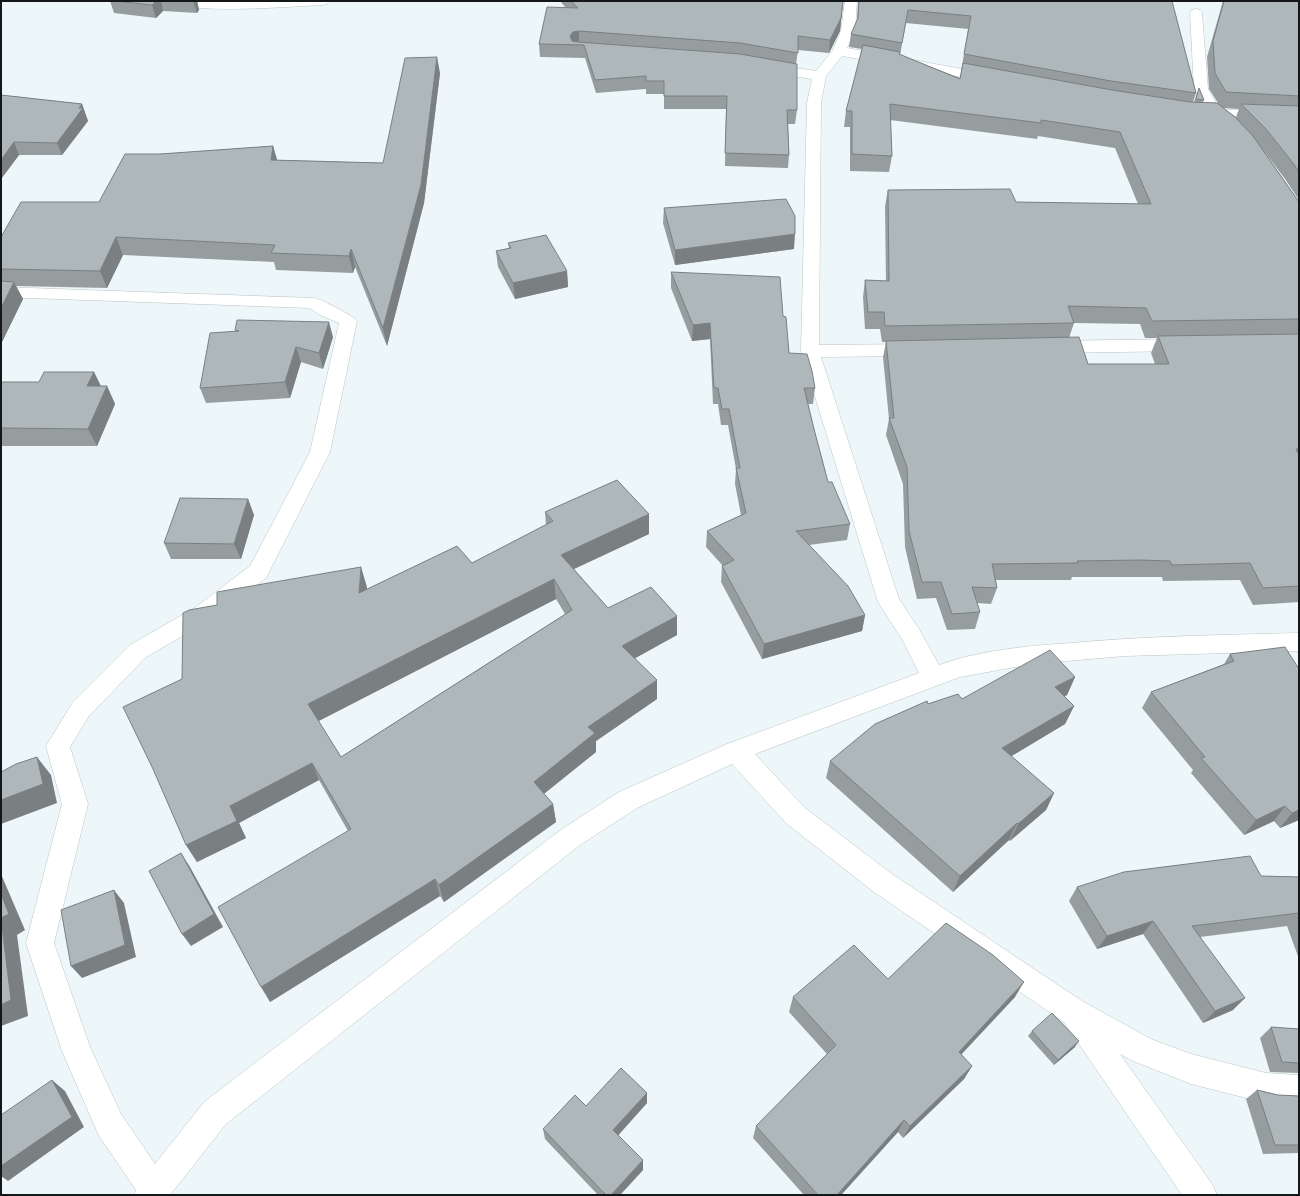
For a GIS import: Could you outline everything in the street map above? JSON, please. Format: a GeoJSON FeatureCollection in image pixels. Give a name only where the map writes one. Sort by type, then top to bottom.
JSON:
{"type":"FeatureCollection","features":[{"type":"Feature","properties":{"kind":"street"},"geometry":{"type":"LineString","coordinates":[[165,1],[198,5],[248,6],[323,1]]}},
{"type":"Feature","properties":{"kind":"street"},"geometry":{"type":"LineString","coordinates":[[851,1],[848,31],[840,51],[818,76],[814,103],[810,351],[889,602],[911,635],[934,678]]}},
{"type":"Feature","properties":{"kind":"street"},"geometry":{"type":"LineString","coordinates":[[1196,13],[1201,89],[1214,113],[1235,129]]}},
{"type":"Feature","properties":{"kind":"street"},"geometry":{"type":"LineString","coordinates":[[840,51],[1007,81]]}},
{"type":"Feature","properties":{"kind":"street"},"geometry":{"type":"LineString","coordinates":[[758,66],[818,76]]}},
{"type":"Feature","properties":{"kind":"street"},"geometry":{"type":"LineString","coordinates":[[1191,112],[1299,117]]}},
{"type":"Feature","properties":{"kind":"street"},"geometry":{"type":"LineString","coordinates":[[1,292],[314,303],[326,311],[348,321],[320,452],[258,572],[204,613],[138,651],[81,709],[58,746],[75,804],[40,943],[77,1051],[110,1125],[152,1192],[215,1113],[571,837],[628,800],[736,751],[958,668],[1032,655],[1126,647],[1299,642]]}},
{"type":"Feature","properties":{"kind":"street"},"geometry":{"type":"LineString","coordinates":[[1039,348],[1204,345]]}},
{"type":"Feature","properties":{"kind":"street"},"geometry":{"type":"LineString","coordinates":[[810,351],[928,349]]}},
{"type":"Feature","properties":{"kind":"street"},"geometry":{"type":"LineString","coordinates":[[736,751],[796,816],[883,883],[1072,1011],[1143,1051],[1190,1069],[1266,1088],[1299,1090]]}},
{"type":"Feature","properties":{"kind":"street"},"geometry":{"type":"LineString","coordinates":[[1072,1011],[1201,1195]]}},
{"type":"Feature","properties":{"kind":"building"},"geometry":{"type":"Polygon","coordinates":[[[115,1],[156,1],[152,5],[115,1]]]}},
{"type":"Feature","properties":{"kind":"building"},"geometry":{"type":"Polygon","coordinates":[[[571,1],[843,1],[841,18],[830,40],[798,36],[798,53],[740,43],[579,31],[573,32],[570,36],[572,41],[578,42],[740,54],[797,64],[797,110],[787,110],[789,155],[725,153],[727,96],[664,96],[664,81],[646,81],[646,76],[595,80],[584,45],[539,44],[547,7],[578,8],[571,1]]]}},
{"type":"Feature","properties":{"kind":"building"},"geometry":{"type":"Polygon","coordinates":[[[859,1],[1172,1],[1196,93],[1111,81],[964,54],[971,16],[908,10],[902,43],[851,34],[858,18],[859,1]]]}},
{"type":"Feature","properties":{"kind":"building"},"geometry":{"type":"Polygon","coordinates":[[[1224,1],[1299,1],[1299,96],[1226,92],[1215,73],[1213,41],[1224,1]]]}},
{"type":"Feature","properties":{"kind":"building"},"geometry":{"type":"Polygon","coordinates":[[[863,45],[900,52],[899,54],[960,79],[963,63],[1112,90],[1190,102],[1217,103],[1235,117],[1253,136],[1299,202],[1299,319],[1152,321],[1146,308],[1068,306],[1074,323],[885,326],[884,312],[868,312],[865,280],[889,281],[888,190],[1010,189],[1016,202],[1151,204],[1120,132],[1041,120],[1041,123],[890,104],[892,156],[852,154],[852,111],[846,111],[863,45]]]}},
{"type":"Feature","properties":{"kind":"building"},"geometry":{"type":"Polygon","coordinates":[[[437,57],[421,185],[383,328],[351,249],[349,256],[271,253],[275,245],[116,237],[100,271],[1,269],[1,237],[21,202],[99,202],[125,154],[160,154],[273,146],[271,160],[383,163],[405,58],[437,57]]]}},
{"type":"Feature","properties":{"kind":"building"},"geometry":{"type":"Polygon","coordinates":[[[1199,88],[1204,100],[1196,99],[1199,88]]]}},
{"type":"Feature","properties":{"kind":"building"},"geometry":{"type":"Polygon","coordinates":[[[1,95],[82,104],[79,108],[83,108],[57,143],[14,142],[1,160],[1,95]]]}},
{"type":"Feature","properties":{"kind":"building"},"geometry":{"type":"Polygon","coordinates":[[[1241,104],[1299,106],[1299,172],[1265,128],[1241,104]]]}},
{"type":"Feature","properties":{"kind":"building"},"geometry":{"type":"Polygon","coordinates":[[[786,199],[795,216],[795,234],[675,250],[664,208],[786,199]]]}},
{"type":"Feature","properties":{"kind":"building"},"geometry":{"type":"Polygon","coordinates":[[[546,235],[567,271],[513,283],[496,251],[511,248],[508,243],[546,235]]]}},
{"type":"Feature","properties":{"kind":"building"},"geometry":{"type":"Polygon","coordinates":[[[671,272],[780,277],[783,316],[786,317],[789,353],[807,354],[815,388],[804,388],[814,429],[828,482],[832,482],[850,524],[796,531],[848,586],[865,615],[764,644],[722,566],[734,560],[707,531],[746,513],[736,468],[740,468],[729,409],[722,409],[718,388],[714,388],[710,323],[693,325],[671,272]]]}},
{"type":"Feature","properties":{"kind":"building"},"geometry":{"type":"Polygon","coordinates":[[[1,281],[14,282],[1,308],[1,281]]]}},
{"type":"Feature","properties":{"kind":"building"},"geometry":{"type":"Polygon","coordinates":[[[237,320],[329,322],[319,353],[296,347],[285,382],[200,388],[210,333],[239,331],[235,330],[237,320]]]}},
{"type":"Feature","properties":{"kind":"building"},"geometry":{"type":"Polygon","coordinates":[[[1299,334],[1299,449],[1296,449],[1299,455],[1299,586],[1263,588],[1250,563],[1172,565],[1170,561],[1140,560],[1077,561],[1078,563],[992,564],[997,588],[972,587],[980,612],[952,614],[941,582],[922,582],[909,531],[907,467],[889,418],[894,418],[886,341],[1079,337],[1088,364],[1169,364],[1158,336],[1299,334]]]}},
{"type":"Feature","properties":{"kind":"building"},"geometry":{"type":"Polygon","coordinates":[[[44,372],[94,372],[87,386],[107,386],[88,429],[1,428],[1,382],[39,382],[44,372]]]}},
{"type":"Feature","properties":{"kind":"building"},"geometry":{"type":"Polygon","coordinates":[[[617,480],[649,514],[561,555],[608,608],[651,587],[677,616],[622,646],[657,680],[588,727],[595,733],[534,782],[553,804],[439,885],[435,879],[261,987],[218,907],[351,829],[312,763],[230,806],[237,821],[186,845],[153,769],[123,707],[182,679],[183,613],[189,610],[217,605],[217,592],[361,567],[359,593],[457,546],[472,563],[553,521],[545,512],[617,480]],[[554,579],[308,704],[341,757],[572,610],[554,579]]]}},
{"type":"Feature","properties":{"kind":"building"},"geometry":{"type":"Polygon","coordinates":[[[180,498],[248,499],[234,544],[164,543],[180,498]]]}},
{"type":"Feature","properties":{"kind":"building"},"geometry":{"type":"Polygon","coordinates":[[[1285,647],[1299,669],[1299,810],[1292,813],[1285,806],[1256,820],[1201,758],[1205,757],[1151,692],[1234,661],[1230,654],[1285,647]]]}},
{"type":"Feature","properties":{"kind":"building"},"geometry":{"type":"Polygon","coordinates":[[[1050,650],[1075,677],[1055,687],[1074,706],[1002,748],[1054,793],[1018,824],[1017,823],[960,876],[830,761],[875,724],[927,701],[928,704],[958,694],[962,699],[1050,650]]]}},
{"type":"Feature","properties":{"kind":"building"},"geometry":{"type":"Polygon","coordinates":[[[37,757],[43,784],[1,800],[1,772],[16,764],[37,757]]]}},
{"type":"Feature","properties":{"kind":"building"},"geometry":{"type":"Polygon","coordinates":[[[181,853],[214,914],[182,934],[149,871],[181,853]]]}},
{"type":"Feature","properties":{"kind":"building"},"geometry":{"type":"Polygon","coordinates":[[[1250,856],[1261,876],[1299,877],[1299,913],[1192,926],[1245,998],[1215,1011],[1153,921],[1107,936],[1077,887],[1124,872],[1250,856]]]}},
{"type":"Feature","properties":{"kind":"building"},"geometry":{"type":"Polygon","coordinates":[[[114,890],[125,945],[71,966],[61,910],[114,890]]]}},
{"type":"Feature","properties":{"kind":"building"},"geometry":{"type":"Polygon","coordinates":[[[1,894],[9,914],[1,918],[1,894]]]}},
{"type":"Feature","properties":{"kind":"building"},"geometry":{"type":"Polygon","coordinates":[[[1,918],[11,1000],[1,1005],[1,918]]]}},
{"type":"Feature","properties":{"kind":"building"},"geometry":{"type":"Polygon","coordinates":[[[946,923],[993,955],[1024,982],[959,1052],[972,1066],[910,1126],[904,1120],[837,1195],[818,1195],[756,1126],[836,1045],[793,997],[854,945],[888,979],[946,923]]]}},
{"type":"Feature","properties":{"kind":"building"},"geometry":{"type":"Polygon","coordinates":[[[1052,1013],[1079,1041],[1058,1060],[1032,1031],[1052,1013]]]}},
{"type":"Feature","properties":{"kind":"building"},"geometry":{"type":"Polygon","coordinates":[[[1271,1027],[1299,1029],[1299,1063],[1282,1062],[1271,1027]]]}},
{"type":"Feature","properties":{"kind":"building"},"geometry":{"type":"Polygon","coordinates":[[[621,1068],[647,1093],[613,1130],[643,1160],[611,1195],[606,1195],[543,1129],[575,1095],[586,1106],[621,1068]]]}},
{"type":"Feature","properties":{"kind":"building"},"geometry":{"type":"Polygon","coordinates":[[[52,1080],[72,1117],[1,1166],[1,1115],[52,1080]]]}},
{"type":"Feature","properties":{"kind":"building"},"geometry":{"type":"Polygon","coordinates":[[[1257,1090],[1278,1095],[1299,1096],[1299,1145],[1275,1145],[1257,1090]]]}}]}
